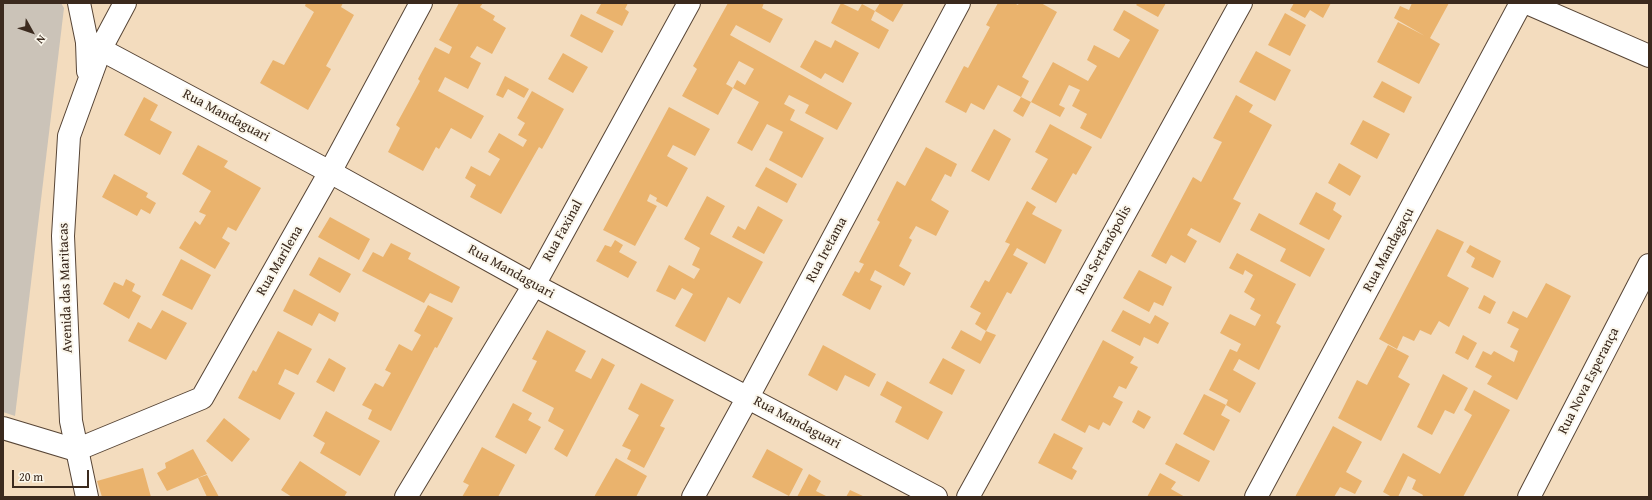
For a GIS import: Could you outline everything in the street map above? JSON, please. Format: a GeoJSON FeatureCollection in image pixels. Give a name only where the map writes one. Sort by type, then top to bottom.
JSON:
{"type":"FeatureCollection","features":[{"type":"Feature","properties":{"kind":"street"},"geometry":{"type":"LineString","coordinates":[[79,3],[94,45]]}},
{"type":"Feature","properties":{"kind":"street","name":"Avenida das Maritacas"},"geometry":{"type":"LineString","coordinates":[[88,497],[76,450],[71,421],[63,236],[70,136],[88,80],[94,45],[125,3]]}},
{"type":"Feature","properties":{"kind":"street","name":"Rua Marilena"},"geometry":{"type":"LineString","coordinates":[[76,450],[202,398],[330,172],[420,3]]}},
{"type":"Feature","properties":{"kind":"street","name":"Rua Faxinal"},"geometry":{"type":"LineString","coordinates":[[406,497],[534,285],[689,3]]}},
{"type":"Feature","properties":{"kind":"street","name":"Rua Iretama"},"geometry":{"type":"LineString","coordinates":[[693,497],[959,3]]}},
{"type":"Feature","properties":{"kind":"street","name":"Rua Sertanópolis"},"geometry":{"type":"LineString","coordinates":[[968,497],[1240,3]]}},
{"type":"Feature","properties":{"kind":"street","name":"Rua Mandagaçu"},"geometry":{"type":"LineString","coordinates":[[1256,497],[1521,3]]}},
{"type":"Feature","properties":{"kind":"street"},"geometry":{"type":"LineString","coordinates":[[1527,3],[1649,56]]}},
{"type":"Feature","properties":{"kind":"street","name":"Rua Mandaguari"},"geometry":{"type":"LineString","coordinates":[[94,45],[330,172],[534,285],[936,497]]}},
{"type":"Feature","properties":{"kind":"street","name":"Rua Nova Esperança"},"geometry":{"type":"LineString","coordinates":[[1529,497],[1649,266]]}},
{"type":"Feature","properties":{"kind":"street"},"geometry":{"type":"LineString","coordinates":[[3,428],[76,450]]}},
{"type":"Feature","properties":{"kind":"shaded area"},"geometry":{"type":"Polygon","coordinates":[[[3,3],[61,3],[64,8],[15,416],[3,412],[3,3]]]}},
{"type":"Feature","properties":{"kind":"building"},"geometry":{"type":"Polygon","coordinates":[[[306,3],[343,3],[341,7],[354,15],[326,66],[331,69],[308,110],[260,83],[273,60],[284,65],[314,12],[305,6],[306,3]]]}},
{"type":"Feature","properties":{"kind":"building"},"geometry":{"type":"Polygon","coordinates":[[[459,3],[483,3],[480,7],[495,16],[493,20],[506,28],[492,54],[477,46],[470,57],[481,63],[468,89],[445,77],[438,91],[484,116],[471,139],[451,128],[439,149],[436,147],[423,171],[388,152],[400,128],[396,125],[420,81],[418,79],[435,47],[449,54],[452,47],[439,40],[459,3]]]}},
{"type":"Feature","properties":{"kind":"building"},"geometry":{"type":"Polygon","coordinates":[[[599,3],[628,3],[625,9],[629,12],[622,26],[596,13],[601,4],[599,3]]]}},
{"type":"Feature","properties":{"kind":"building"},"geometry":{"type":"Polygon","coordinates":[[[728,3],[764,3],[762,8],[783,19],[770,43],[736,25],[730,35],[852,103],[837,130],[805,113],[809,105],[789,95],[784,104],[795,110],[790,120],[824,138],[802,178],[769,160],[783,132],[767,124],[752,151],[737,143],[759,102],[733,88],[718,115],[682,96],[697,69],[693,66],[728,3]],[[739,61],[726,84],[733,88],[737,80],[745,85],[754,69],[739,61]]]}},
{"type":"Feature","properties":{"kind":"building"},"geometry":{"type":"Polygon","coordinates":[[[841,3],[858,11],[862,4],[875,11],[871,20],[889,30],[879,49],[831,23],[841,3]]]}},
{"type":"Feature","properties":{"kind":"building"},"geometry":{"type":"Polygon","coordinates":[[[880,3],[904,3],[893,22],[875,11],[880,3]]]}},
{"type":"Feature","properties":{"kind":"building"},"geometry":{"type":"Polygon","coordinates":[[[998,3],[1014,3],[1018,5],[1019,3],[1041,3],[1057,12],[1022,77],[1029,81],[1021,97],[998,85],[984,110],[971,103],[966,113],[945,102],[964,66],[968,68],[990,27],[986,25],[998,3]]]}},
{"type":"Feature","properties":{"kind":"building"},"geometry":{"type":"Polygon","coordinates":[[[1138,3],[1166,3],[1158,17],[1136,5],[1138,3]]]}},
{"type":"Feature","properties":{"kind":"building"},"geometry":{"type":"Polygon","coordinates":[[[1294,3],[1331,3],[1323,18],[1310,10],[1305,18],[1290,10],[1294,3]]]}},
{"type":"Feature","properties":{"kind":"building"},"geometry":{"type":"Polygon","coordinates":[[[1412,3],[1449,3],[1430,38],[1440,44],[1419,84],[1377,62],[1398,22],[1425,36],[1394,18],[1400,6],[1409,10],[1412,3]]]}},
{"type":"Feature","properties":{"kind":"building"},"geometry":{"type":"Polygon","coordinates":[[[1124,10],[1159,30],[1101,139],[1080,128],[1087,114],[1072,106],[1080,90],[1069,85],[1059,105],[1065,108],[1060,117],[1031,102],[1053,62],[1088,81],[1097,66],[1087,60],[1094,45],[1119,58],[1130,40],[1113,30],[1124,10]]]}},
{"type":"Feature","properties":{"kind":"building"},"geometry":{"type":"Polygon","coordinates":[[[1285,13],[1306,25],[1290,56],[1268,45],[1285,13]]]}},
{"type":"Feature","properties":{"kind":"building"},"geometry":{"type":"Polygon","coordinates":[[[581,14],[614,31],[602,53],[570,36],[581,14]]]}},
{"type":"Feature","properties":{"kind":"building"},"geometry":{"type":"Polygon","coordinates":[[[815,40],[831,48],[835,40],[859,53],[843,83],[825,73],[821,79],[800,67],[815,40]]]}},
{"type":"Feature","properties":{"kind":"building"},"geometry":{"type":"Polygon","coordinates":[[[1256,51],[1291,70],[1275,101],[1239,82],[1256,51]]]}},
{"type":"Feature","properties":{"kind":"building"},"geometry":{"type":"Polygon","coordinates":[[[563,53],[588,67],[573,93],[548,79],[563,53]]]}},
{"type":"Feature","properties":{"kind":"building"},"geometry":{"type":"Polygon","coordinates":[[[505,76],[529,89],[524,98],[508,89],[503,98],[496,95],[505,76]]]}},
{"type":"Feature","properties":{"kind":"building"},"geometry":{"type":"Polygon","coordinates":[[[1382,81],[1412,97],[1404,113],[1373,97],[1382,81]]]}},
{"type":"Feature","properties":{"kind":"building"},"geometry":{"type":"Polygon","coordinates":[[[532,91],[564,109],[542,149],[539,147],[501,214],[470,197],[476,185],[465,178],[471,166],[490,176],[500,159],[488,152],[499,133],[523,147],[527,140],[518,135],[525,123],[517,118],[532,91]]]}},
{"type":"Feature","properties":{"kind":"building"},"geometry":{"type":"Polygon","coordinates":[[[1236,95],[1253,105],[1249,112],[1272,125],[1233,199],[1241,203],[1220,243],[1191,228],[1187,235],[1197,241],[1185,263],[1171,255],[1166,264],[1151,256],[1193,177],[1201,182],[1222,142],[1213,138],[1236,95]]]}},
{"type":"Feature","properties":{"kind":"building"},"geometry":{"type":"Polygon","coordinates":[[[144,97],[158,105],[150,120],[172,132],[160,155],[124,135],[144,97]]]}},
{"type":"Feature","properties":{"kind":"building"},"geometry":{"type":"Polygon","coordinates":[[[1021,97],[1031,102],[1023,117],[1013,111],[1021,97]]]}},
{"type":"Feature","properties":{"kind":"building"},"geometry":{"type":"Polygon","coordinates":[[[669,107],[710,129],[695,156],[673,145],[667,156],[688,168],[667,207],[656,201],[657,198],[650,194],[647,201],[657,206],[635,246],[603,230],[669,107]]]}},
{"type":"Feature","properties":{"kind":"building"},"geometry":{"type":"Polygon","coordinates":[[[1363,120],[1390,134],[1377,159],[1350,144],[1363,120]]]}},
{"type":"Feature","properties":{"kind":"building"},"geometry":{"type":"Polygon","coordinates":[[[1050,124],[1092,147],[1076,175],[1073,173],[1056,203],[1031,189],[1048,159],[1035,152],[1050,124]]]}},
{"type":"Feature","properties":{"kind":"building"},"geometry":{"type":"Polygon","coordinates":[[[994,129],[1011,139],[989,181],[971,171],[994,129]]]}},
{"type":"Feature","properties":{"kind":"building"},"geometry":{"type":"Polygon","coordinates":[[[198,145],[228,161],[224,167],[261,188],[236,231],[228,227],[222,238],[230,243],[215,269],[179,248],[195,221],[200,225],[206,215],[199,212],[211,191],[182,174],[198,145]]]}},
{"type":"Feature","properties":{"kind":"building"},"geometry":{"type":"Polygon","coordinates":[[[926,147],[957,164],[951,177],[945,174],[931,200],[949,211],[936,236],[916,226],[909,238],[912,240],[899,266],[911,273],[904,286],[875,270],[870,280],[882,286],[870,310],[842,295],[855,271],[859,273],[864,264],[859,262],[880,222],[877,220],[897,181],[905,186],[926,147]]]}},
{"type":"Feature","properties":{"kind":"building"},"geometry":{"type":"Polygon","coordinates":[[[1339,163],[1361,176],[1350,196],[1328,183],[1339,163]]]}},
{"type":"Feature","properties":{"kind":"building"},"geometry":{"type":"Polygon","coordinates":[[[766,167],[797,184],[787,203],[755,186],[766,167]]]}},
{"type":"Feature","properties":{"kind":"building"},"geometry":{"type":"Polygon","coordinates":[[[114,174],[148,193],[146,197],[156,203],[150,214],[141,209],[137,216],[102,197],[114,174]]]}},
{"type":"Feature","properties":{"kind":"building"},"geometry":{"type":"Polygon","coordinates":[[[1316,192],[1336,203],[1333,210],[1342,216],[1329,240],[1299,224],[1316,192]]]}},
{"type":"Feature","properties":{"kind":"building"},"geometry":{"type":"Polygon","coordinates":[[[707,196],[725,206],[710,234],[763,262],[740,304],[728,297],[705,342],[675,326],[693,294],[682,288],[675,300],[656,291],[669,265],[694,279],[700,269],[692,265],[700,248],[684,239],[707,196]]]}},
{"type":"Feature","properties":{"kind":"building"},"geometry":{"type":"Polygon","coordinates":[[[1027,201],[1036,207],[1032,214],[1062,230],[1045,264],[1017,248],[1013,255],[1028,263],[1011,294],[1007,292],[986,331],[975,324],[981,313],[970,307],[985,280],[989,282],[1010,244],[1005,242],[1027,201]]]}},
{"type":"Feature","properties":{"kind":"building"},"geometry":{"type":"Polygon","coordinates":[[[758,206],[783,220],[764,254],[732,237],[738,226],[745,230],[758,206]]]}},
{"type":"Feature","properties":{"kind":"building"},"geometry":{"type":"Polygon","coordinates":[[[1259,213],[1325,249],[1310,277],[1280,261],[1286,249],[1250,230],[1259,213]]]}},
{"type":"Feature","properties":{"kind":"building"},"geometry":{"type":"Polygon","coordinates":[[[330,217],[370,239],[359,260],[318,237],[330,217]]]}},
{"type":"Feature","properties":{"kind":"building"},"geometry":{"type":"Polygon","coordinates":[[[1437,229],[1464,242],[1447,276],[1469,288],[1449,327],[1439,321],[1431,335],[1420,330],[1414,341],[1403,336],[1397,349],[1379,339],[1437,229]]]}},
{"type":"Feature","properties":{"kind":"building"},"geometry":{"type":"Polygon","coordinates":[[[615,240],[623,245],[619,252],[637,262],[628,278],[596,261],[605,245],[611,247],[615,240]]]}},
{"type":"Feature","properties":{"kind":"building"},"geometry":{"type":"Polygon","coordinates":[[[391,243],[411,253],[408,259],[460,287],[452,303],[430,293],[424,303],[362,271],[373,252],[383,257],[391,243]]]}},
{"type":"Feature","properties":{"kind":"building"},"geometry":{"type":"Polygon","coordinates":[[[1470,245],[1501,261],[1493,278],[1471,267],[1475,258],[1466,252],[1470,245]]]}},
{"type":"Feature","properties":{"kind":"building"},"geometry":{"type":"Polygon","coordinates":[[[1237,253],[1296,284],[1276,323],[1281,326],[1259,370],[1239,359],[1233,370],[1256,383],[1240,413],[1226,405],[1228,400],[1209,390],[1230,349],[1237,352],[1241,344],[1220,333],[1230,314],[1255,326],[1261,315],[1250,309],[1255,299],[1244,292],[1253,275],[1245,270],[1243,275],[1229,268],[1237,253]]]}},
{"type":"Feature","properties":{"kind":"building"},"geometry":{"type":"Polygon","coordinates":[[[319,257],[351,274],[340,293],[309,275],[319,257]]]}},
{"type":"Feature","properties":{"kind":"building"},"geometry":{"type":"Polygon","coordinates":[[[181,259],[211,275],[192,310],[162,295],[181,259]]]}},
{"type":"Feature","properties":{"kind":"building"},"geometry":{"type":"Polygon","coordinates":[[[1139,270],[1172,287],[1163,306],[1154,302],[1149,312],[1123,298],[1139,270]]]}},
{"type":"Feature","properties":{"kind":"building"},"geometry":{"type":"Polygon","coordinates":[[[126,279],[135,284],[132,291],[141,296],[129,319],[103,304],[114,282],[123,286],[126,279]]]}},
{"type":"Feature","properties":{"kind":"building"},"geometry":{"type":"Polygon","coordinates":[[[1546,283],[1571,296],[1517,400],[1487,384],[1492,376],[1475,367],[1483,351],[1491,355],[1494,351],[1514,362],[1518,351],[1510,347],[1519,329],[1507,323],[1513,311],[1527,318],[1546,283]]]}},
{"type":"Feature","properties":{"kind":"building"},"geometry":{"type":"Polygon","coordinates":[[[294,289],[339,313],[335,322],[319,313],[312,326],[283,311],[294,289]]]}},
{"type":"Feature","properties":{"kind":"building"},"geometry":{"type":"Polygon","coordinates":[[[1484,295],[1496,302],[1490,314],[1478,308],[1484,295]]]}},
{"type":"Feature","properties":{"kind":"building"},"geometry":{"type":"Polygon","coordinates":[[[428,305],[453,318],[437,348],[435,347],[391,431],[368,419],[372,410],[362,405],[375,383],[383,387],[391,373],[385,370],[399,344],[412,351],[421,335],[414,331],[428,305]]]}},
{"type":"Feature","properties":{"kind":"building"},"geometry":{"type":"Polygon","coordinates":[[[162,310],[187,323],[166,360],[128,341],[138,322],[151,329],[162,310]]]}},
{"type":"Feature","properties":{"kind":"building"},"geometry":{"type":"Polygon","coordinates":[[[1123,310],[1150,324],[1155,315],[1169,323],[1158,344],[1144,337],[1140,346],[1111,331],[1123,310]]]}},
{"type":"Feature","properties":{"kind":"building"},"geometry":{"type":"Polygon","coordinates":[[[547,330],[586,351],[575,371],[591,379],[602,358],[615,365],[567,457],[554,449],[564,430],[548,421],[554,408],[522,391],[537,361],[532,359],[547,330]]]}},
{"type":"Feature","properties":{"kind":"building"},"geometry":{"type":"Polygon","coordinates":[[[961,330],[981,341],[986,331],[996,335],[980,364],[951,348],[961,330]]]}},
{"type":"Feature","properties":{"kind":"building"},"geometry":{"type":"Polygon","coordinates":[[[278,331],[312,349],[298,375],[285,369],[278,384],[295,393],[280,420],[238,398],[253,370],[256,372],[278,331]]]}},
{"type":"Feature","properties":{"kind":"building"},"geometry":{"type":"Polygon","coordinates":[[[1463,335],[1477,343],[1468,360],[1455,353],[1463,335]]]}},
{"type":"Feature","properties":{"kind":"building"},"geometry":{"type":"Polygon","coordinates":[[[1103,340],[1134,357],[1130,363],[1138,367],[1126,389],[1119,386],[1113,397],[1123,402],[1110,426],[1103,422],[1099,430],[1089,425],[1085,433],[1061,420],[1103,340]]]}},
{"type":"Feature","properties":{"kind":"building"},"geometry":{"type":"Polygon","coordinates":[[[823,345],[876,374],[869,387],[845,375],[837,391],[808,375],[823,345]]]}},
{"type":"Feature","properties":{"kind":"building"},"geometry":{"type":"Polygon","coordinates":[[[1388,345],[1409,356],[1398,377],[1410,384],[1381,441],[1338,418],[1357,380],[1367,385],[1388,345]]]}},
{"type":"Feature","properties":{"kind":"building"},"geometry":{"type":"Polygon","coordinates":[[[329,358],[346,368],[334,392],[316,382],[329,358]]]}},
{"type":"Feature","properties":{"kind":"building"},"geometry":{"type":"Polygon","coordinates":[[[943,358],[965,370],[952,395],[929,383],[943,358]]]}},
{"type":"Feature","properties":{"kind":"building"},"geometry":{"type":"Polygon","coordinates":[[[1443,374],[1468,388],[1454,414],[1445,410],[1432,435],[1417,427],[1443,374]]]}},
{"type":"Feature","properties":{"kind":"building"},"geometry":{"type":"Polygon","coordinates":[[[887,381],[943,412],[928,440],[895,422],[902,407],[880,395],[887,381]]]}},
{"type":"Feature","properties":{"kind":"building"},"geometry":{"type":"Polygon","coordinates":[[[641,383],[674,400],[660,426],[665,428],[644,468],[627,459],[631,450],[622,446],[639,415],[628,409],[641,383]]]}},
{"type":"Feature","properties":{"kind":"building"},"geometry":{"type":"Polygon","coordinates":[[[1474,390],[1510,410],[1463,497],[1422,497],[1423,495],[1412,489],[1416,480],[1408,476],[1398,497],[1392,497],[1383,492],[1403,453],[1440,474],[1472,415],[1464,410],[1474,390]]]}},
{"type":"Feature","properties":{"kind":"building"},"geometry":{"type":"Polygon","coordinates":[[[1204,394],[1226,405],[1221,415],[1230,420],[1214,451],[1183,434],[1204,394]]]}},
{"type":"Feature","properties":{"kind":"building"},"geometry":{"type":"Polygon","coordinates":[[[513,403],[532,413],[528,420],[541,427],[526,454],[495,437],[513,403]]]}},
{"type":"Feature","properties":{"kind":"building"},"geometry":{"type":"Polygon","coordinates":[[[1138,410],[1151,417],[1144,429],[1132,422],[1138,410]]]}},
{"type":"Feature","properties":{"kind":"building"},"geometry":{"type":"Polygon","coordinates":[[[326,411],[380,441],[360,476],[320,453],[325,443],[313,436],[326,411]]]}},
{"type":"Feature","properties":{"kind":"building"},"geometry":{"type":"Polygon","coordinates":[[[224,418],[250,439],[232,462],[206,441],[224,418]]]}},
{"type":"Feature","properties":{"kind":"building"},"geometry":{"type":"Polygon","coordinates":[[[1333,426],[1362,442],[1346,472],[1362,481],[1355,494],[1340,487],[1334,497],[1295,497],[1333,426]]]}},
{"type":"Feature","properties":{"kind":"building"},"geometry":{"type":"Polygon","coordinates":[[[1054,433],[1083,448],[1072,468],[1077,471],[1072,480],[1038,463],[1054,433]]]}},
{"type":"Feature","properties":{"kind":"building"},"geometry":{"type":"Polygon","coordinates":[[[1176,443],[1210,461],[1199,482],[1165,464],[1176,443]]]}},
{"type":"Feature","properties":{"kind":"building"},"geometry":{"type":"Polygon","coordinates":[[[482,447],[515,465],[498,497],[462,497],[469,485],[463,482],[482,447]]]}},
{"type":"Feature","properties":{"kind":"building"},"geometry":{"type":"Polygon","coordinates":[[[193,449],[207,474],[167,491],[157,473],[166,468],[165,463],[193,449]]]}},
{"type":"Feature","properties":{"kind":"building"},"geometry":{"type":"Polygon","coordinates":[[[767,449],[803,469],[789,496],[752,477],[767,449]]]}},
{"type":"Feature","properties":{"kind":"building"},"geometry":{"type":"Polygon","coordinates":[[[616,458],[647,476],[636,497],[594,497],[616,458]]]}},
{"type":"Feature","properties":{"kind":"building"},"geometry":{"type":"Polygon","coordinates":[[[300,461],[347,492],[344,497],[292,497],[281,490],[300,461]]]}},
{"type":"Feature","properties":{"kind":"building"},"geometry":{"type":"Polygon","coordinates":[[[143,468],[151,497],[102,497],[97,481],[143,468]]]}},
{"type":"Feature","properties":{"kind":"building"},"geometry":{"type":"Polygon","coordinates":[[[1160,473],[1176,482],[1171,489],[1185,497],[1147,497],[1160,473]]]}},
{"type":"Feature","properties":{"kind":"building"},"geometry":{"type":"Polygon","coordinates":[[[809,474],[821,481],[816,491],[828,497],[797,497],[809,474]]]}},
{"type":"Feature","properties":{"kind":"building"},"geometry":{"type":"Polygon","coordinates":[[[207,475],[219,497],[207,497],[198,478],[207,475]]]}},
{"type":"Feature","properties":{"kind":"building"},"geometry":{"type":"Polygon","coordinates":[[[850,490],[865,497],[846,497],[850,490]]]}}]}
